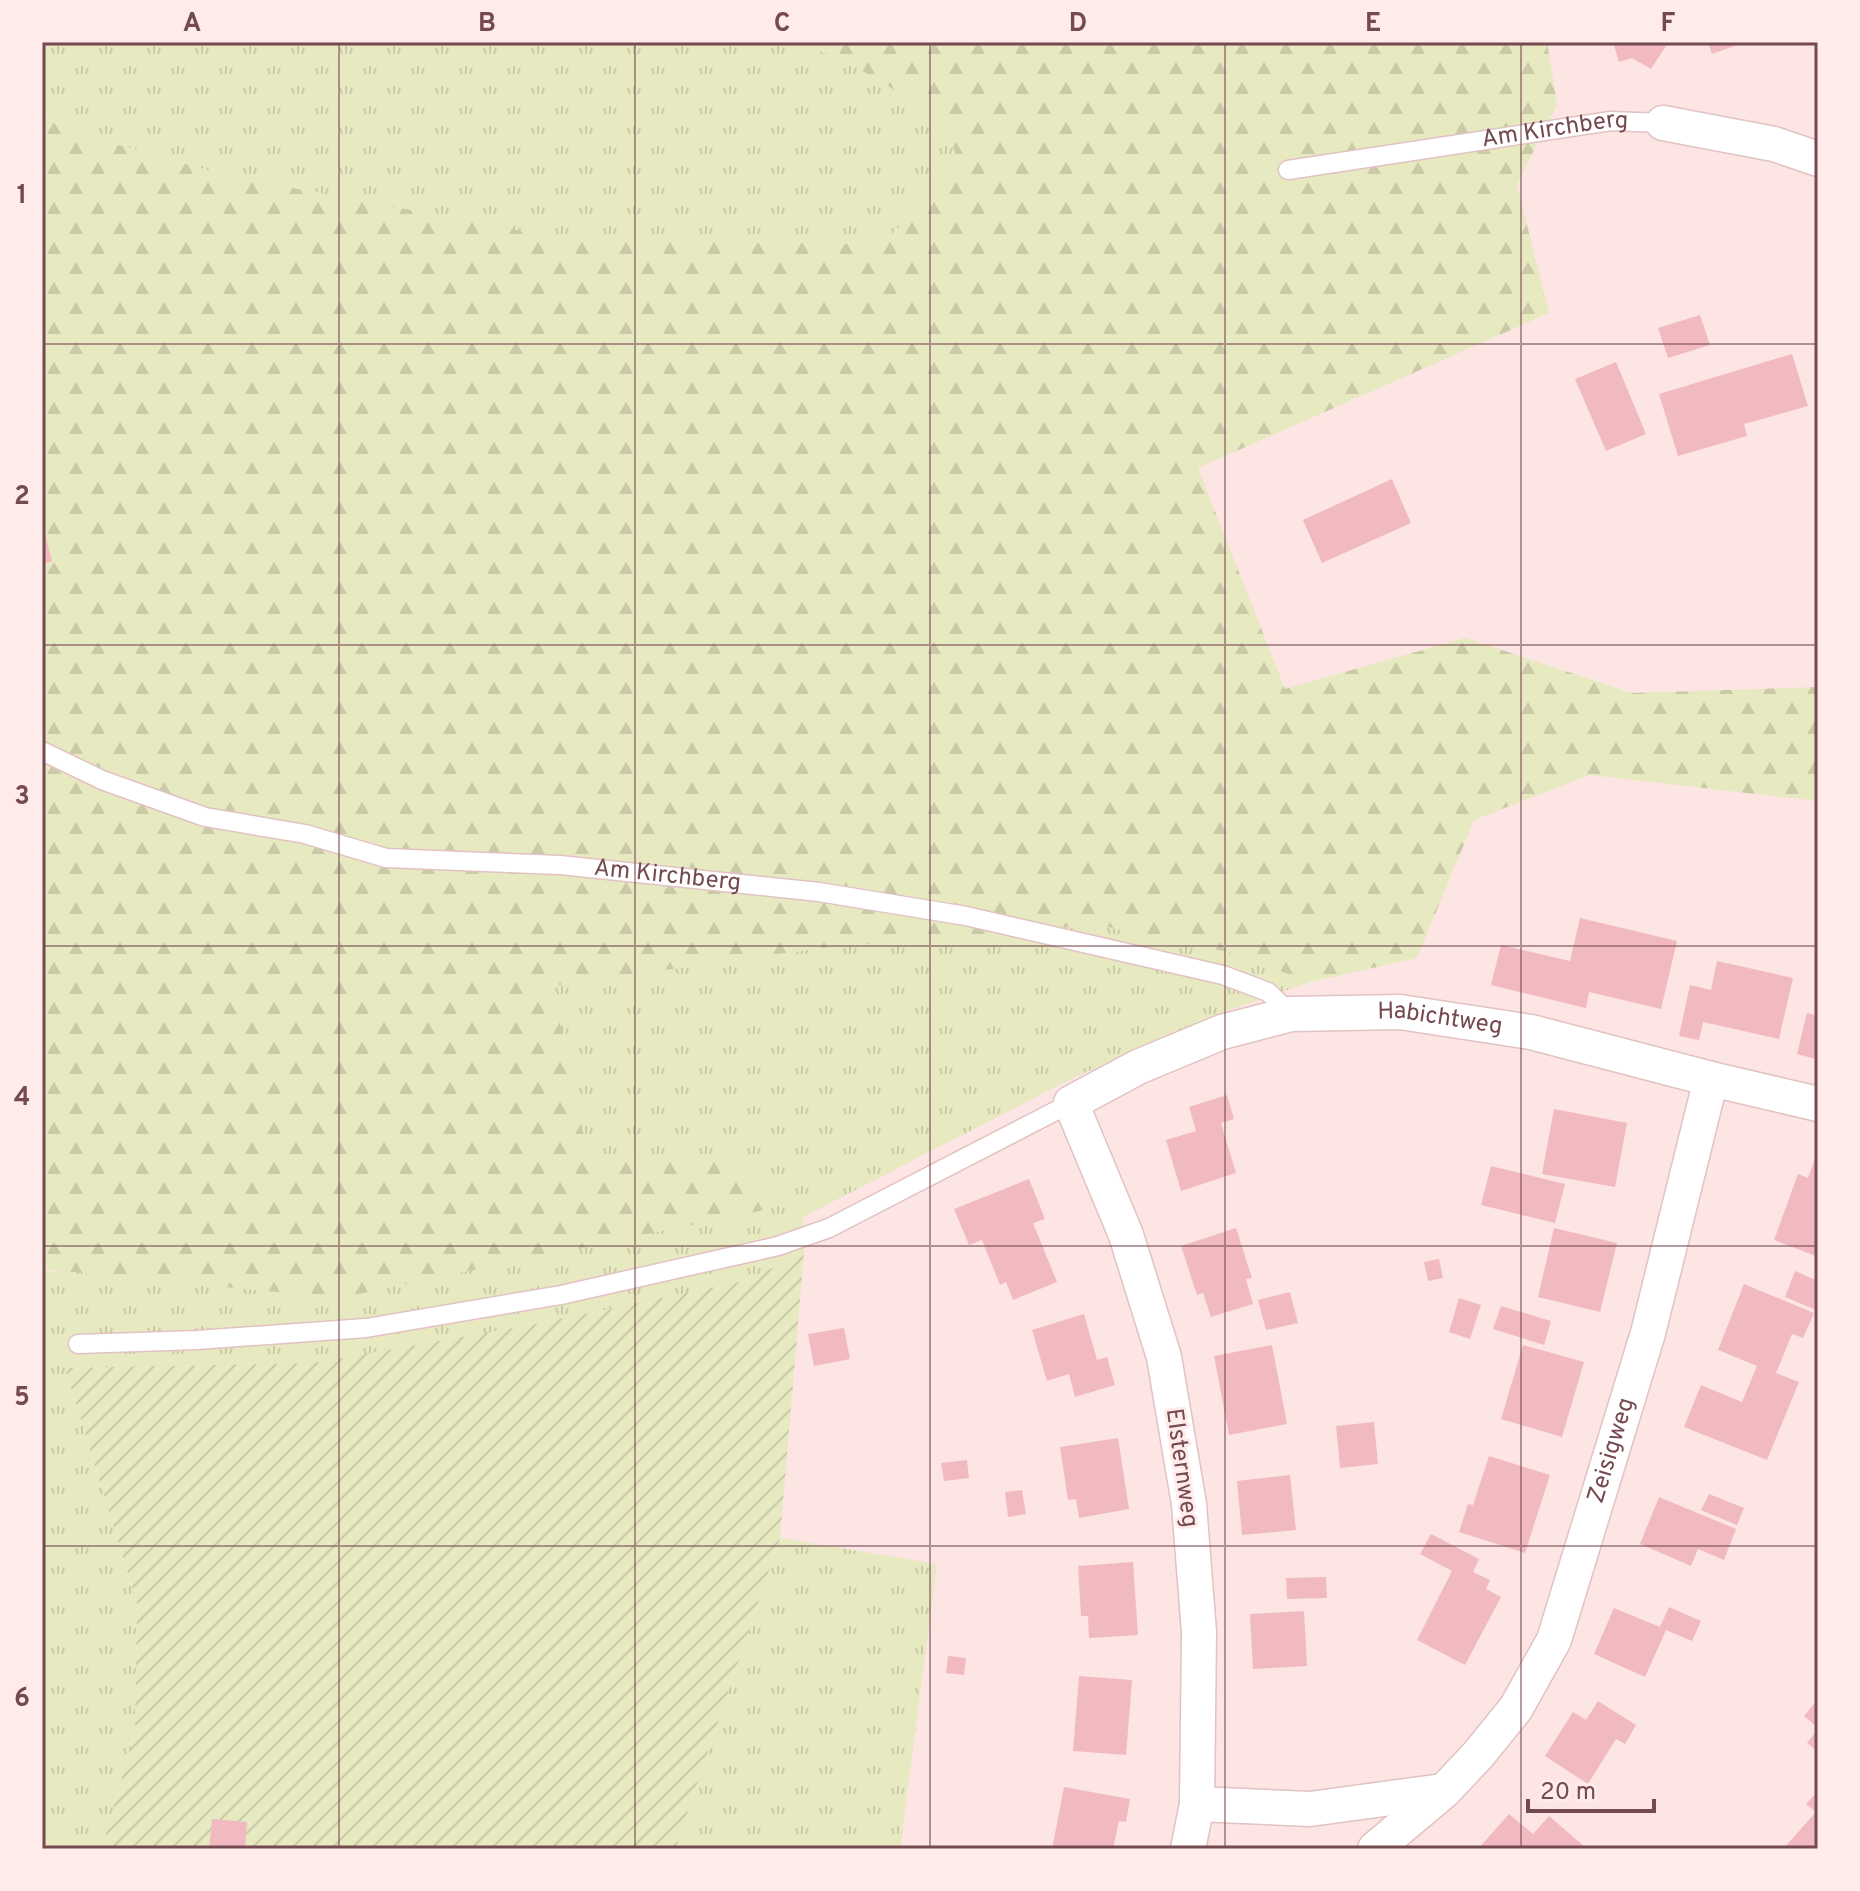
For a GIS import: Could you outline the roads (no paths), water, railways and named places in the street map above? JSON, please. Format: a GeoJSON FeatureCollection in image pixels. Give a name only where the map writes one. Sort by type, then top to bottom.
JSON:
{"type":"FeatureCollection","features":[{"type":"Feature","properties":{"kind":"street","name":"Am Kirchberg"},"geometry":{"type":"LineString","coordinates":[[1663,123],[1774,144],[1818,159]]}},
{"type":"Feature","properties":{"kind":"street","name":"Habichtweg"},"geometry":{"type":"LineString","coordinates":[[1071,1103],[1138,1067],[1208,1038],[1291,1014],[1400,1012],[1531,1032],[1818,1104]]}},
{"type":"Feature","properties":{"kind":"street","name":"Zeisigweg"},"geometry":{"type":"LineString","coordinates":[[1375,1849],[1444,1791],[1478,1755],[1516,1708],[1554,1640],[1648,1333],[1711,1079]]}},
{"type":"Feature","properties":{"kind":"street","name":"Elsternweg"},"geometry":{"type":"LineString","coordinates":[[1071,1103],[1126,1235],[1164,1357],[1189,1504],[1199,1632],[1197,1804],[1188,1849]]}},
{"type":"Feature","properties":{"kind":"street"},"geometry":{"type":"LineString","coordinates":[[1197,1804],[1310,1809],[1444,1791]]}},
{"type":"Feature","properties":{"kind":"lane","name":"Am Kirchberg"},"geometry":{"type":"LineString","coordinates":[[1288,170],[1611,121],[1663,123]]}},
{"type":"Feature","properties":{"kind":"lane","name":"Am Kirchberg"},"geometry":{"type":"LineString","coordinates":[[42,751],[102,780],[205,817],[305,834],[386,858],[560,865],[819,892],[966,916],[1223,975],[1268,992],[1291,1014]]}},
{"type":"Feature","properties":{"kind":"lane"},"geometry":{"type":"LineString","coordinates":[[78,1344],[197,1340],[366,1328],[561,1295],[778,1246],[854,1216],[1071,1103]]}}]}
